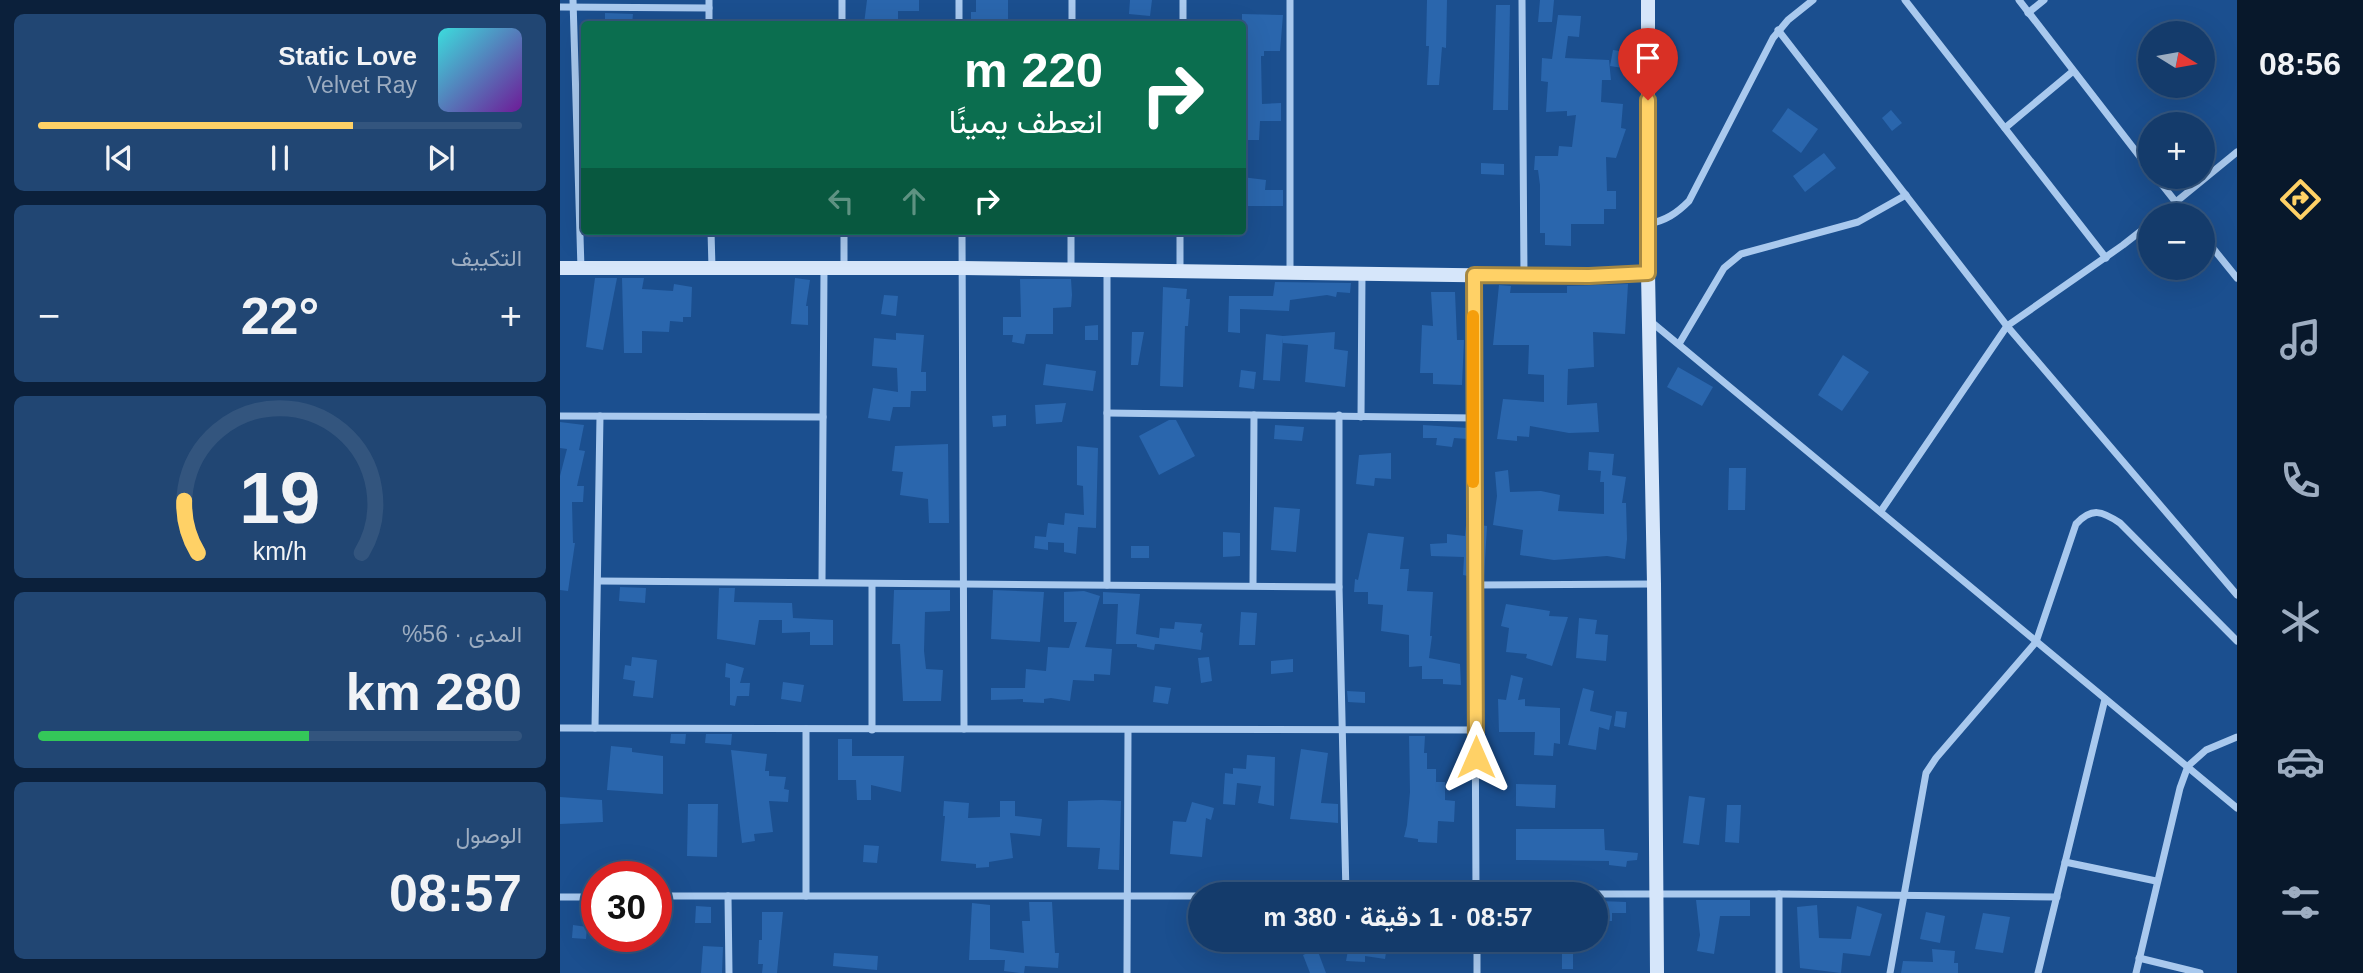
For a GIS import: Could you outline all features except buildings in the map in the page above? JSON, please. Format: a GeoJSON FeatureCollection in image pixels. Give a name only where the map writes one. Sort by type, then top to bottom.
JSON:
{"type":"FeatureCollection","features":[{"type":"Feature","properties":{"kind":"street"},"geometry":{"type":"LineString","coordinates":[[842,0],[842,21]]}},
{"type":"Feature","properties":{"kind":"street"},"geometry":{"type":"LineString","coordinates":[[959,0],[959,21]]}},
{"type":"Feature","properties":{"kind":"street"},"geometry":{"type":"LineString","coordinates":[[1072,0],[1072,21]]}},
{"type":"Feature","properties":{"kind":"street"},"geometry":{"type":"LineString","coordinates":[[1183,0],[1183,21]]}},
{"type":"Feature","properties":{"kind":"street"},"geometry":{"type":"LineString","coordinates":[[1290,0],[1290,274]]}},
{"type":"Feature","properties":{"kind":"street"},"geometry":{"type":"LineString","coordinates":[[1522,0],[1524,276]]}},
{"type":"Feature","properties":{"kind":"street"},"geometry":{"type":"LineString","coordinates":[[1648,0],[1648,273],[1657,973]]}},
{"type":"Feature","properties":{"kind":"street"},"geometry":{"type":"LineString","coordinates":[[1648,224],[1665,220],[1689,201],[1778,30],[1813,0]]}},
{"type":"Feature","properties":{"kind":"street"},"geometry":{"type":"LineString","coordinates":[[1905,0],[2106,258]]}},
{"type":"Feature","properties":{"kind":"street"},"geometry":{"type":"LineString","coordinates":[[2019,0],[2138,154]]}},
{"type":"Feature","properties":{"kind":"street"},"geometry":{"type":"LineString","coordinates":[[2028,13],[2044,0]]}},
{"type":"Feature","properties":{"kind":"street"},"geometry":{"type":"LineString","coordinates":[[573,3],[581,269]]}},
{"type":"Feature","properties":{"kind":"street"},"geometry":{"type":"LineString","coordinates":[[560,6],[573,3],[709,4]]}},
{"type":"Feature","properties":{"kind":"street"},"geometry":{"type":"LineString","coordinates":[[1778,30],[2007,326],[2236,593]]}},
{"type":"Feature","properties":{"kind":"street"},"geometry":{"type":"LineString","coordinates":[[2005,128],[2073,72]]}},
{"type":"Feature","properties":{"kind":"street"},"geometry":{"type":"LineString","coordinates":[[2165,189],[2176,202],[2237,152]]}},
{"type":"Feature","properties":{"kind":"street"},"geometry":{"type":"LineString","coordinates":[[1679,344],[1724,268],[1734,258],[1858,222],[1906,195]]}},
{"type":"Feature","properties":{"kind":"street"},"geometry":{"type":"LineString","coordinates":[[1881,511],[2007,326],[2138,233]]}},
{"type":"Feature","properties":{"kind":"street"},"geometry":{"type":"LineString","coordinates":[[711,235],[712,268]]}},
{"type":"Feature","properties":{"kind":"street"},"geometry":{"type":"LineString","coordinates":[[844,235],[844,268]]}},
{"type":"Feature","properties":{"kind":"street"},"geometry":{"type":"LineString","coordinates":[[961,235],[964,729]]}},
{"type":"Feature","properties":{"kind":"street"},"geometry":{"type":"LineString","coordinates":[[1070,271],[1071,235]]}},
{"type":"Feature","properties":{"kind":"street"},"geometry":{"type":"LineString","coordinates":[[1180,235],[1180,271]]}},
{"type":"Feature","properties":{"kind":"street"},"geometry":{"type":"LineString","coordinates":[[2215,251],[2237,278]]}},
{"type":"Feature","properties":{"kind":"street"},"geometry":{"type":"LineString","coordinates":[[560,268],[962,268],[1524,276],[1648,273]]}},
{"type":"Feature","properties":{"kind":"street"},"geometry":{"type":"LineString","coordinates":[[822,582],[824,269]]}},
{"type":"Feature","properties":{"kind":"street"},"geometry":{"type":"LineString","coordinates":[[1107,271],[1107,585]]}},
{"type":"Feature","properties":{"kind":"street"},"geometry":{"type":"LineString","coordinates":[[1361,417],[1362,275]]}},
{"type":"Feature","properties":{"kind":"street"},"geometry":{"type":"LineString","coordinates":[[1474,275],[1476,882]]}},
{"type":"Feature","properties":{"kind":"street"},"geometry":{"type":"LineString","coordinates":[[1649,319],[2237,808]]}},
{"type":"Feature","properties":{"kind":"street"},"geometry":{"type":"LineString","coordinates":[[1107,413],[1473,418]]}},
{"type":"Feature","properties":{"kind":"street"},"geometry":{"type":"LineString","coordinates":[[1253,586],[1254,415]]}},
{"type":"Feature","properties":{"kind":"street"},"geometry":{"type":"LineString","coordinates":[[1339,415],[1339,587],[1346,882]]}},
{"type":"Feature","properties":{"kind":"street"},"geometry":{"type":"LineString","coordinates":[[560,416],[823,418]]}},
{"type":"Feature","properties":{"kind":"street"},"geometry":{"type":"LineString","coordinates":[[595,728],[600,416]]}},
{"type":"Feature","properties":{"kind":"street"},"geometry":{"type":"LineString","coordinates":[[1890,973],[1906,896],[1926,773],[1942,750],[2036,642],[2076,524],[2084,516],[2095,512],[2107,514],[2120,523],[2237,641]]}},
{"type":"Feature","properties":{"kind":"street"},"geometry":{"type":"LineString","coordinates":[[598,581],[1339,587]]}},
{"type":"Feature","properties":{"kind":"street"},"geometry":{"type":"LineString","coordinates":[[872,584],[872,730]]}},
{"type":"Feature","properties":{"kind":"street"},"geometry":{"type":"LineString","coordinates":[[1475,584],[1654,584]]}},
{"type":"Feature","properties":{"kind":"street"},"geometry":{"type":"LineString","coordinates":[[2038,973],[2105,699]]}},
{"type":"Feature","properties":{"kind":"street"},"geometry":{"type":"LineString","coordinates":[[560,728],[1476,730]]}},
{"type":"Feature","properties":{"kind":"street"},"geometry":{"type":"LineString","coordinates":[[806,729],[806,896]]}},
{"type":"Feature","properties":{"kind":"street"},"geometry":{"type":"LineString","coordinates":[[1127,973],[1128,730]]}},
{"type":"Feature","properties":{"kind":"street"},"geometry":{"type":"LineString","coordinates":[[2136,973],[2156,881],[2188,766],[2206,750],[2237,737]]}},
{"type":"Feature","properties":{"kind":"street"},"geometry":{"type":"LineString","coordinates":[[2065,862],[2156,881]]}},
{"type":"Feature","properties":{"kind":"street"},"geometry":{"type":"LineString","coordinates":[[1608,894],[2057,897]]}},
{"type":"Feature","properties":{"kind":"street"},"geometry":{"type":"LineString","coordinates":[[1779,894],[1779,973]]}},
{"type":"Feature","properties":{"kind":"street"},"geometry":{"type":"LineString","coordinates":[[672,896],[1188,895]]}},
{"type":"Feature","properties":{"kind":"street"},"geometry":{"type":"LineString","coordinates":[[728,896],[729,973]]}},
{"type":"Feature","properties":{"kind":"street"},"geometry":{"type":"LineString","coordinates":[[560,897],[581,897]]}},
{"type":"Feature","properties":{"kind":"street"},"geometry":{"type":"LineString","coordinates":[[1477,952],[1477,973]]}},
{"type":"Feature","properties":{"kind":"street"},"geometry":{"type":"LineString","coordinates":[[2140,958],[2200,973]]}},
{"type":"Feature","properties":{"kind":"slow traffic"},"geometry":{"type":"LineString","coordinates":[[1473,316],[1473,482]]}},
{"type":"Feature","properties":{"kind":"route"},"geometry":{"type":"LineString","coordinates":[[1476,757],[1474,275],[1589,276],[1648,273],[1648,100]]}}]}
